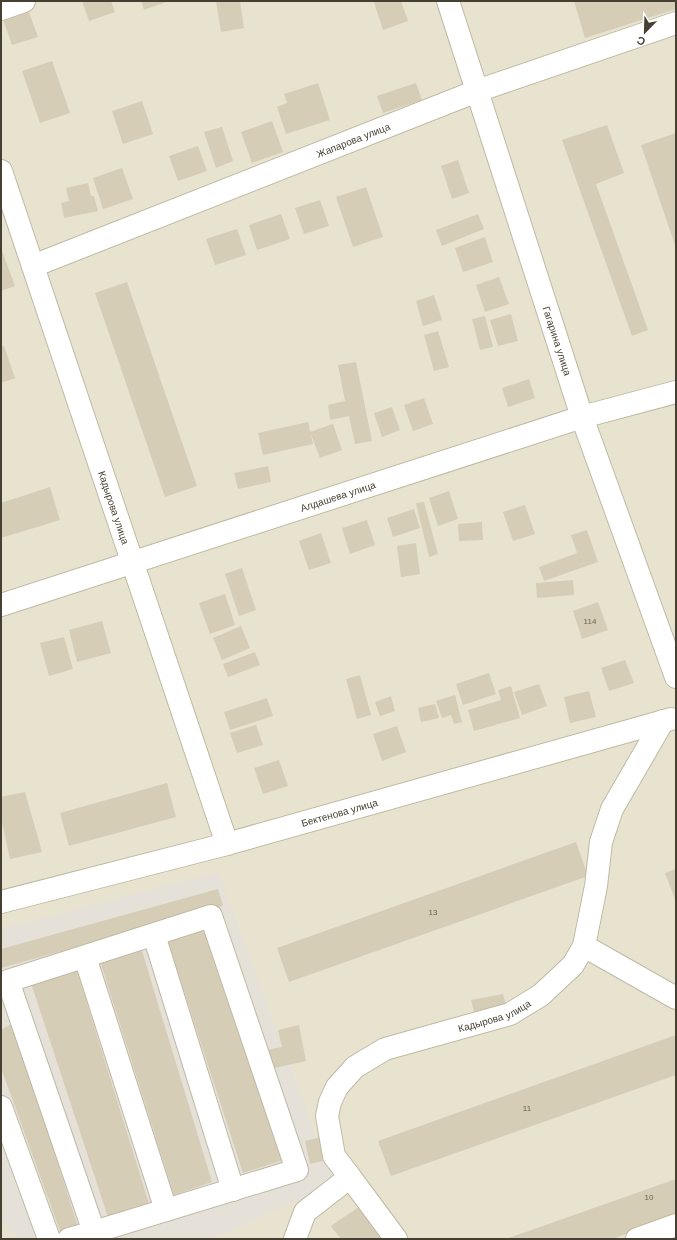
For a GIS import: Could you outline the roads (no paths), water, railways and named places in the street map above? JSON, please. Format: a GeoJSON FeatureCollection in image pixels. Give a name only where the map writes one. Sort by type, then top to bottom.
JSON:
{"type":"FeatureCollection","features":[{"type":"Feature","properties":{"kind":"street"},"geometry":{"type":"LineString","coordinates":[[1,9],[24,1]]}},
{"type":"Feature","properties":{"kind":"street","name":"Гагарина улица"},"geometry":{"type":"LineString","coordinates":[[448,1],[582,417],[676,677]]}},
{"type":"Feature","properties":{"kind":"street","name":"Жапарова улица"},"geometry":{"type":"LineString","coordinates":[[33,266],[477,91],[676,23]]}},
{"type":"Feature","properties":{"kind":"street","name":"Кадырова улица"},"geometry":{"type":"LineString","coordinates":[[1,171],[227,844]]}},
{"type":"Feature","properties":{"kind":"street","name":"Алдашева улица"},"geometry":{"type":"LineString","coordinates":[[1,606],[582,417],[676,392]]}},
{"type":"Feature","properties":{"kind":"street","name":"Кадырова улица"},"geometry":{"type":"LineString","coordinates":[[396,1239],[334,1156],[327,1116],[330,1102],[337,1087],[354,1067],[385,1049],[510,1014],[541,995],[556,983],[573,965],[584,946],[596,886],[601,842],[612,809],[669,719]]}},
{"type":"Feature","properties":{"kind":"street","name":"Бектенова улица"},"geometry":{"type":"LineString","coordinates":[[1,902],[227,844],[669,719]]}},
{"type":"Feature","properties":{"kind":"street"},"geometry":{"type":"LineString","coordinates":[[68,1239],[94,1232],[297,1170],[211,916],[8,981],[94,1232]]}},
{"type":"Feature","properties":{"kind":"street"},"geometry":{"type":"LineString","coordinates":[[154,935],[233,1190]]}},
{"type":"Feature","properties":{"kind":"street"},"geometry":{"type":"LineString","coordinates":[[584,946],[676,998]]}},
{"type":"Feature","properties":{"kind":"street"},"geometry":{"type":"LineString","coordinates":[[85,957],[166,1210]]}},
{"type":"Feature","properties":{"kind":"street"},"geometry":{"type":"LineString","coordinates":[[1,1107],[49,1239]]}},
{"type":"Feature","properties":{"kind":"street"},"geometry":{"type":"LineString","coordinates":[[295,1239],[305,1212],[350,1177]]}},
{"type":"Feature","properties":{"kind":"street"},"geometry":{"type":"LineString","coordinates":[[637,1239],[676,1225]]}}]}
